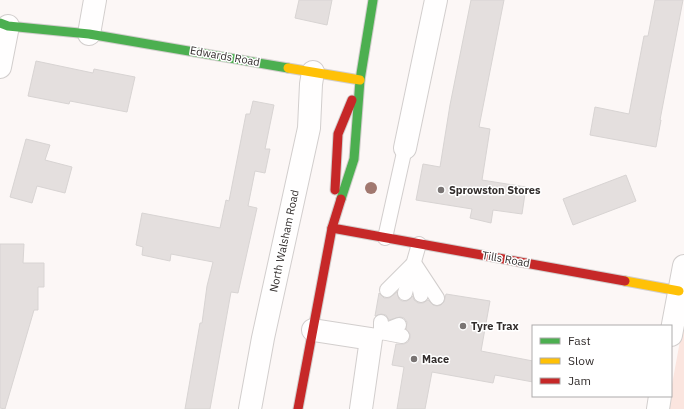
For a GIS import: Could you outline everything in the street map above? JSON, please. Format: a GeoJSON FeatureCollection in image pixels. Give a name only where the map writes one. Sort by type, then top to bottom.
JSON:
{"type":"FeatureCollection","features":[{"type":"Feature","properties":{"kind":"street"},"geometry":{"type":"LineString","coordinates":[[89,34],[95,0]]}},
{"type":"Feature","properties":{"kind":"street"},"geometry":{"type":"LineString","coordinates":[[332,228],[354,159],[360,80],[373,0]]}},
{"type":"Feature","properties":{"kind":"street"},"geometry":{"type":"LineString","coordinates":[[405,148],[436,0]]}},
{"type":"Feature","properties":{"kind":"street"},"geometry":{"type":"LineString","coordinates":[[0,67],[4,25]]}},
{"type":"Feature","properties":{"kind":"street","name":"Edwards Road"},"geometry":{"type":"LineString","coordinates":[[4,25],[89,34],[360,80]]}},
{"type":"Feature","properties":{"kind":"street","name":"North Walsham Road"},"geometry":{"type":"LineString","coordinates":[[250,409],[263,338],[309,128],[313,72]]}},
{"type":"Feature","properties":{"kind":"street"},"geometry":{"type":"LineString","coordinates":[[298,409],[332,228],[338,134],[360,80]]}},
{"type":"Feature","properties":{"kind":"street","name":"Tills Road"},"geometry":{"type":"LineString","coordinates":[[332,228],[679,291]]}},
{"type":"Feature","properties":{"kind":"street"},"geometry":{"type":"LineString","coordinates":[[672,330],[684,266]]}},
{"type":"Feature","properties":{"kind":"street"},"geometry":{"type":"LineString","coordinates":[[313,330],[378,331],[361,409]]}},
{"type":"Feature","properties":{"kind":"street"},"geometry":{"type":"LineString","coordinates":[[658,409],[660,397]]}},
{"type":"Feature","properties":{"kind":"lane"},"geometry":{"type":"LineString","coordinates":[[385,238],[405,148]]}},
{"type":"Feature","properties":{"kind":"lane"},"geometry":{"type":"LineString","coordinates":[[405,293],[419,244]]}},
{"type":"Feature","properties":{"kind":"lane"},"geometry":{"type":"LineString","coordinates":[[387,290],[414,263]]}},
{"type":"Feature","properties":{"kind":"lane"},"geometry":{"type":"LineString","coordinates":[[414,263],[421,296]]}},
{"type":"Feature","properties":{"kind":"lane"},"geometry":{"type":"LineString","coordinates":[[414,263],[437,298]]}},
{"type":"Feature","properties":{"kind":"lane"},"geometry":{"type":"LineString","coordinates":[[378,331],[400,330]]}},
{"type":"Feature","properties":{"kind":"shaded area"},"geometry":{"type":"Polygon","coordinates":[[[684,319],[684,409],[667,409],[670,397],[672,397],[672,385],[684,319]]]}},
{"type":"Feature","properties":{"kind":"building"},"geometry":{"type":"Polygon","coordinates":[[[299,0],[332,0],[327,25],[295,18],[299,0]]]}},
{"type":"Feature","properties":{"kind":"building"},"geometry":{"type":"Polygon","coordinates":[[[471,0],[504,0],[479,127],[490,129],[482,180],[526,187],[522,214],[493,210],[491,223],[470,218],[472,209],[416,200],[423,164],[440,167],[450,105],[471,0]]]}},
{"type":"Feature","properties":{"kind":"building"},"geometry":{"type":"Polygon","coordinates":[[[655,0],[683,0],[656,147],[590,135],[595,107],[629,114],[644,36],[648,36],[655,0]]]}},
{"type":"Feature","properties":{"kind":"building"},"geometry":{"type":"Polygon","coordinates":[[[36,61],[93,73],[94,69],[135,77],[127,112],[70,101],[69,104],[28,96],[36,61]]]}},
{"type":"Feature","properties":{"kind":"building"},"geometry":{"type":"Polygon","coordinates":[[[253,101],[274,105],[265,149],[270,149],[265,173],[255,171],[248,206],[257,208],[238,293],[231,292],[210,409],[185,409],[200,323],[202,323],[207,286],[213,262],[171,254],[170,261],[142,255],[143,247],[136,245],[142,213],[220,228],[226,200],[229,201],[246,114],[250,114],[253,101]]]}},
{"type":"Feature","properties":{"kind":"building"},"geometry":{"type":"Polygon","coordinates":[[[26,139],[50,145],[45,160],[72,167],[65,193],[37,186],[32,203],[10,197],[26,139]]]}},
{"type":"Feature","properties":{"kind":"building"},"geometry":{"type":"Polygon","coordinates":[[[626,175],[636,201],[573,225],[563,199],[626,175]]]}},
{"type":"Feature","properties":{"kind":"building"},"geometry":{"type":"Polygon","coordinates":[[[0,244],[24,244],[23,263],[44,263],[44,287],[38,287],[38,310],[34,310],[5,409],[0,408],[0,244]]]}},
{"type":"Feature","properties":{"kind":"building"},"geometry":{"type":"Polygon","coordinates":[[[397,292],[399,299],[402,301],[407,301],[413,296],[414,300],[418,303],[423,303],[428,300],[433,305],[437,306],[444,302],[446,294],[490,301],[481,351],[532,361],[532,382],[495,375],[493,383],[432,372],[425,409],[397,409],[404,367],[392,365],[396,344],[404,344],[408,342],[410,334],[406,329],[407,322],[404,318],[400,317],[389,320],[386,315],[381,314],[375,316],[379,293],[384,298],[389,298],[397,292]]]}},
{"type":"Feature","properties":{"kind":"traffic: fast"},"geometry":{"type":"LineString","coordinates":[[341,199],[354,159],[360,80],[373,0]]}},
{"type":"Feature","properties":{"kind":"traffic: fast"},"geometry":{"type":"LineString","coordinates":[[0,23],[8,26],[89,34],[288,68]]}},
{"type":"Feature","properties":{"kind":"traffic: slow"},"geometry":{"type":"LineString","coordinates":[[288,68],[360,80]]}},
{"type":"Feature","properties":{"kind":"traffic: slow"},"geometry":{"type":"LineString","coordinates":[[625,281],[679,291]]}},
{"type":"Feature","properties":{"kind":"traffic: jam"},"geometry":{"type":"LineString","coordinates":[[335,190],[338,134],[352,100]]}},
{"type":"Feature","properties":{"kind":"traffic: jam"},"geometry":{"type":"LineString","coordinates":[[298,409],[332,228],[341,199]]}},
{"type":"Feature","properties":{"kind":"traffic: jam"},"geometry":{"type":"LineString","coordinates":[[332,228],[625,281]]}},
{"type":"Feature","properties":{"kind":"place","name":"Sprowston Stores"},"geometry":{"type":"Point","coordinates":[441,190]}},
{"type":"Feature","properties":{"kind":"place","name":"Tyre Trax"},"geometry":{"type":"Point","coordinates":[463,326]}},
{"type":"Feature","properties":{"kind":"place","name":"Mace"},"geometry":{"type":"Point","coordinates":[414,359]}}]}
